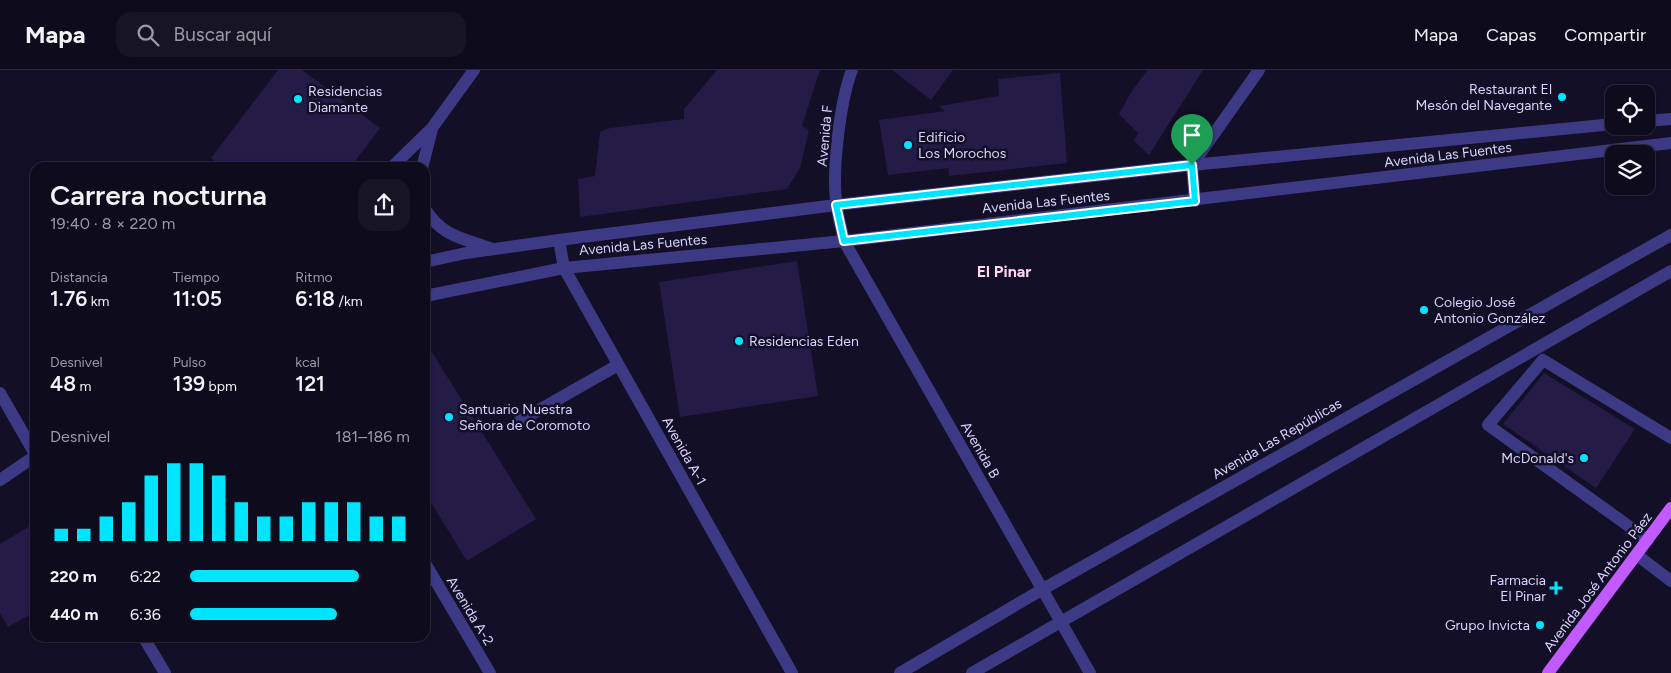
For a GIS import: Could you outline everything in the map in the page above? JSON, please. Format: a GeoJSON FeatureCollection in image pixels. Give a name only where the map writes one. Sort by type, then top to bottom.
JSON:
{"type":"FeatureCollection","features":[{"type":"Feature","properties":{"kind":"main road","name":"Avenida José Antonio Páez"},"geometry":{"type":"LineString","coordinates":[[1548,673],[1671,508]]}},
{"type":"Feature","properties":{"kind":"street"},"geometry":{"type":"LineString","coordinates":[[397,162],[432,128],[474,70]]}},
{"type":"Feature","properties":{"kind":"street","name":"Avenida F"},"geometry":{"type":"LineString","coordinates":[[844,241],[836,205],[837,157],[842,108],[852,70]]}},
{"type":"Feature","properties":{"kind":"street"},"geometry":{"type":"LineString","coordinates":[[1195,201],[1192,165],[1260,70]]}},
{"type":"Feature","properties":{"kind":"street"},"geometry":{"type":"LineString","coordinates":[[1655,120],[1671,119]]}},
{"type":"Feature","properties":{"kind":"street","name":"Avenida Las Fuentes"},"geometry":{"type":"LineString","coordinates":[[430,261],[559,240],[836,205],[1192,165],[1605,125]]}},
{"type":"Feature","properties":{"kind":"street"},"geometry":{"type":"LineString","coordinates":[[424,162],[432,128]]}},
{"type":"Feature","properties":{"kind":"street","name":"Avenida Las Fuentes"},"geometry":{"type":"LineString","coordinates":[[430,295],[564,268],[844,241],[1671,144]]}},
{"type":"Feature","properties":{"kind":"street"},"geometry":{"type":"LineString","coordinates":[[430,217],[435,225],[458,238],[495,249]]}},
{"type":"Feature","properties":{"kind":"street","name":"Avenida Las Repúblicas"},"geometry":{"type":"LineString","coordinates":[[900,673],[1043,590],[1671,235]]}},
{"type":"Feature","properties":{"kind":"street","name":"Avenida A-1"},"geometry":{"type":"LineString","coordinates":[[559,240],[564,268],[792,673]]}},
{"type":"Feature","properties":{"kind":"street","name":"Avenida B"},"geometry":{"type":"LineString","coordinates":[[844,241],[1090,673]]}},
{"type":"Feature","properties":{"kind":"street"},"geometry":{"type":"LineString","coordinates":[[972,673],[1671,271]]}},
{"type":"Feature","properties":{"kind":"street"},"geometry":{"type":"LineString","coordinates":[[1648,540],[1488,425],[1543,360],[1671,438]]}},
{"type":"Feature","properties":{"kind":"street"},"geometry":{"type":"LineString","coordinates":[[518,422],[618,365]]}},
{"type":"Feature","properties":{"kind":"street"},"geometry":{"type":"LineString","coordinates":[[0,393],[30,446]]}},
{"type":"Feature","properties":{"kind":"street"},"geometry":{"type":"LineString","coordinates":[[0,480],[30,459]]}},
{"type":"Feature","properties":{"kind":"street"},"geometry":{"type":"LineString","coordinates":[[1637,555],[1671,581]]}},
{"type":"Feature","properties":{"kind":"street","name":"Avenida A-2"},"geometry":{"type":"LineString","coordinates":[[430,571],[490,673]]}},
{"type":"Feature","properties":{"kind":"street"},"geometry":{"type":"LineString","coordinates":[[146,642],[165,673]]}},
{"type":"Feature","properties":{"kind":"building","name":"Residencias Diamante"},"geometry":{"type":"Polygon","coordinates":[[[278,70],[302,70],[380,128],[354,162],[216,162],[211,158],[278,70]]]}},
{"type":"Feature","properties":{"kind":"building"},"geometry":{"type":"Polygon","coordinates":[[[717,70],[820,70],[802,126],[809,130],[800,168],[787,189],[580,217],[578,179],[595,176],[600,132],[610,128],[684,119],[684,109],[717,70]]]}},
{"type":"Feature","properties":{"kind":"building"},"geometry":{"type":"Polygon","coordinates":[[[892,70],[953,70],[931,100],[892,70]]]}},
{"type":"Feature","properties":{"kind":"building"},"geometry":{"type":"Polygon","coordinates":[[[1148,70],[1203,70],[1149,155],[1134,141],[1138,133],[1119,114],[1133,89],[1148,70]]]}},
{"type":"Feature","properties":{"kind":"building"},"geometry":{"type":"Polygon","coordinates":[[[1060,73],[1067,163],[949,176],[948,168],[888,175],[879,120],[945,111],[939,106],[999,96],[998,79],[1060,73]]]}},
{"type":"Feature","properties":{"kind":"building","name":"Residencias Eden"},"geometry":{"type":"Polygon","coordinates":[[[797,261],[818,396],[680,417],[659,282],[797,261]]]}},
{"type":"Feature","properties":{"kind":"building","name":"Santuario Nuestra Señora de Coromoto"},"geometry":{"type":"Polygon","coordinates":[[[430,349],[536,519],[467,561],[430,501],[430,349]]]}},
{"type":"Feature","properties":{"kind":"building","name":"McDonald's"},"geometry":{"type":"Polygon","coordinates":[[[1544,373],[1635,429],[1596,488],[1503,424],[1544,373]]]}},
{"type":"Feature","properties":{"kind":"building"},"geometry":{"type":"Polygon","coordinates":[[[30,526],[30,615],[8,627],[0,613],[0,544],[30,526]]]}},
{"type":"Feature","properties":{"kind":"place","name":"Restaurant El Mesón del Navegante"},"geometry":{"type":"Point","coordinates":[1562,97]}},
{"type":"Feature","properties":{"kind":"place","name":"Residencias Diamante"},"geometry":{"type":"Point","coordinates":[298,99]}},
{"type":"Feature","properties":{"kind":"place","name":"Edificio Los Morochos"},"geometry":{"type":"Point","coordinates":[908,145]}},
{"type":"Feature","properties":{"kind":"place","name":"Colegio José Antonio González"},"geometry":{"type":"Point","coordinates":[1424,310]}},
{"type":"Feature","properties":{"kind":"place","name":"Residencias Eden"},"geometry":{"type":"Point","coordinates":[739,341]}},
{"type":"Feature","properties":{"kind":"place","name":"Santuario Nuestra Señora de Coromoto"},"geometry":{"type":"Point","coordinates":[449,417]}},
{"type":"Feature","properties":{"kind":"place","name":"McDonald's"},"geometry":{"type":"Point","coordinates":[1584,458]}},
{"type":"Feature","properties":{"kind":"place","name":"Farmacia El Pinar"},"geometry":{"type":"Point","coordinates":[1556,588]}},
{"type":"Feature","properties":{"kind":"place","name":"Grupo Invicta"},"geometry":{"type":"Point","coordinates":[1540,625]}},
{"type":"Feature","properties":{"kind":"district","name":"El Pinar"},"geometry":{"type":"Point","coordinates":[1004,271]}},
{"type":"Feature","properties":{"kind":"route"},"geometry":{"type":"LineString","coordinates":[[1192,165],[1195,201],[844,241],[836,205],[1050,181],[1192,165]]}}]}
